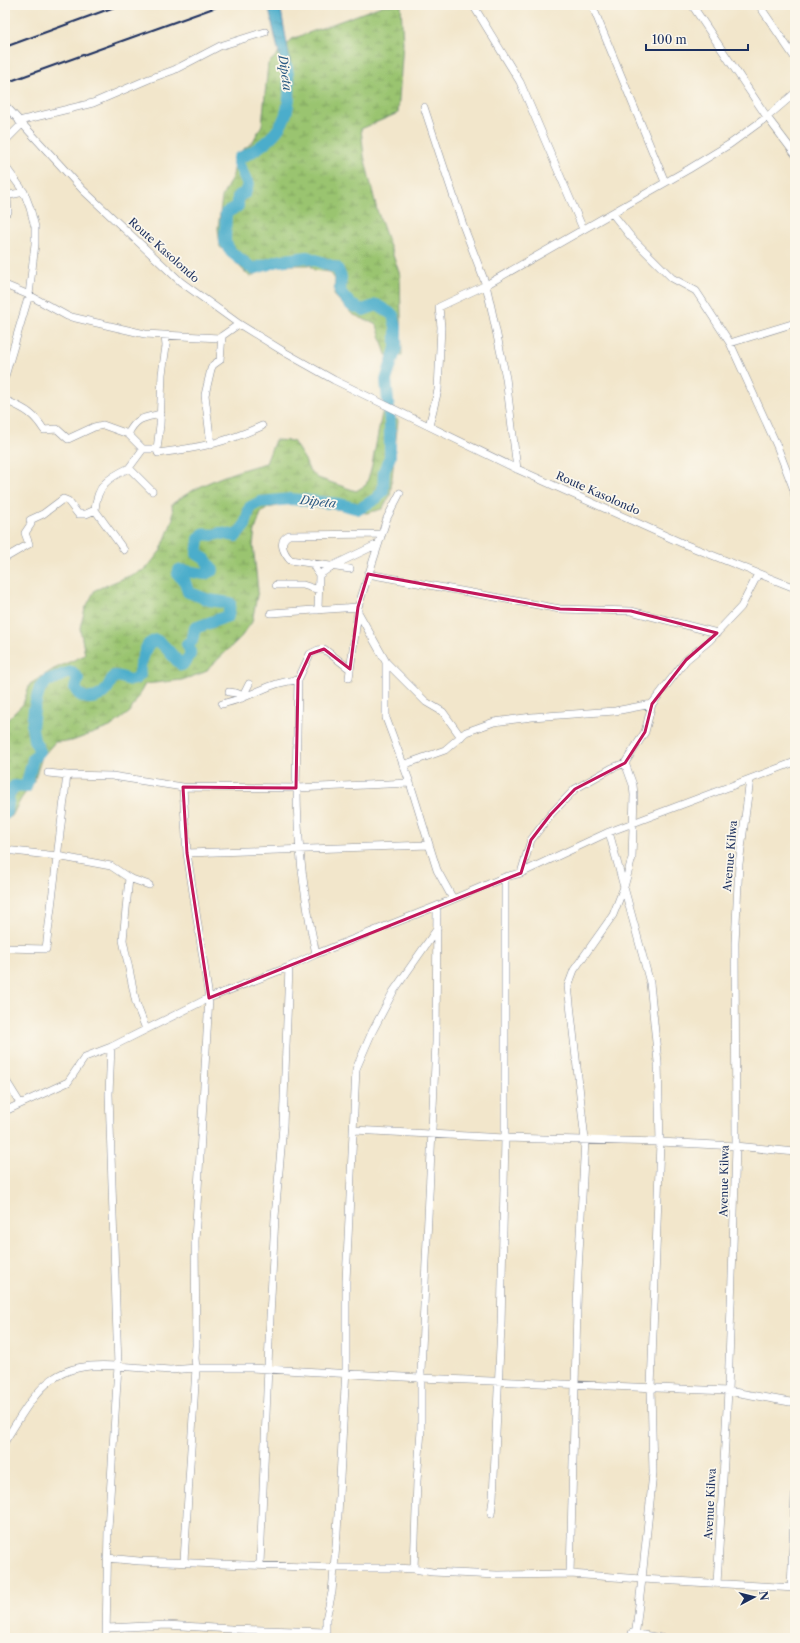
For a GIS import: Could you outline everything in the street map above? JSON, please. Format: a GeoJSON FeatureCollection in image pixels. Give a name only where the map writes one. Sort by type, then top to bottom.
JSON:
{"type":"FeatureCollection","features":[{"type":"Feature","properties":{"kind":"street"},"geometry":{"type":"LineString","coordinates":[[473,5],[520,82],[583,229]]}},
{"type":"Feature","properties":{"kind":"street"},"geometry":{"type":"LineString","coordinates":[[592,5],[665,182]]}},
{"type":"Feature","properties":{"kind":"street"},"geometry":{"type":"LineString","coordinates":[[692,5],[767,117],[795,154]]}},
{"type":"Feature","properties":{"kind":"street"},"geometry":{"type":"LineString","coordinates":[[759,5],[795,58]]}},
{"type":"Feature","properties":{"kind":"street"},"geometry":{"type":"LineString","coordinates":[[5,141],[20,123],[93,103],[174,70],[220,46],[265,32]]}},
{"type":"Feature","properties":{"kind":"street"},"geometry":{"type":"LineString","coordinates":[[429,426],[438,390],[441,327],[438,307],[486,285],[730,144],[767,117],[795,93]]}},
{"type":"Feature","properties":{"kind":"street","name":"Route Kasolondo"},"geometry":{"type":"LineString","coordinates":[[5,105],[83,190],[181,282],[239,324],[327,376],[517,469],[684,544],[795,588]]}},
{"type":"Feature","properties":{"kind":"street"},"geometry":{"type":"LineString","coordinates":[[424,107],[462,225],[486,285],[506,378],[517,469]]}},
{"type":"Feature","properties":{"kind":"street"},"geometry":{"type":"LineString","coordinates":[[5,166],[24,192],[35,227],[35,244],[28,295],[5,376]]}},
{"type":"Feature","properties":{"kind":"street"},"geometry":{"type":"LineString","coordinates":[[5,213],[8,212],[6,196],[24,192]]}},
{"type":"Feature","properties":{"kind":"street"},"geometry":{"type":"LineString","coordinates":[[612,213],[636,242],[672,278],[696,291],[730,343],[777,446],[794,490],[795,497]]}},
{"type":"Feature","properties":{"kind":"street"},"geometry":{"type":"LineString","coordinates":[[5,285],[28,295],[67,316],[145,334],[219,338],[239,324]]}},
{"type":"Feature","properties":{"kind":"street"},"geometry":{"type":"LineString","coordinates":[[730,343],[795,323]]}},
{"type":"Feature","properties":{"kind":"street"},"geometry":{"type":"LineString","coordinates":[[165,336],[166,346],[162,374],[157,449],[158,453],[195,449],[212,445],[236,438],[262,426]]}},
{"type":"Feature","properties":{"kind":"street"},"geometry":{"type":"LineString","coordinates":[[212,445],[205,395],[211,369],[213,365],[220,360],[222,336]]}},
{"type":"Feature","properties":{"kind":"street"},"geometry":{"type":"LineString","coordinates":[[5,400],[24,409],[37,418],[44,430],[57,428],[68,439],[94,427],[103,425],[128,434],[143,449],[157,449]]}},
{"type":"Feature","properties":{"kind":"street"},"geometry":{"type":"LineString","coordinates":[[128,434],[139,419],[160,414]]}},
{"type":"Feature","properties":{"kind":"street"},"geometry":{"type":"LineString","coordinates":[[124,550],[95,510],[96,499],[101,487],[113,475],[129,468],[143,449]]}},
{"type":"Feature","properties":{"kind":"street"},"geometry":{"type":"LineString","coordinates":[[129,468],[152,491]]}},
{"type":"Feature","properties":{"kind":"street"},"geometry":{"type":"LineString","coordinates":[[349,678],[358,610],[368,574],[387,518],[400,493]]}},
{"type":"Feature","properties":{"kind":"street"},"geometry":{"type":"LineString","coordinates":[[5,558],[29,544],[25,533],[31,524],[30,520],[48,510],[63,499],[68,501],[78,514],[86,514],[95,510]]}},
{"type":"Feature","properties":{"kind":"street"},"geometry":{"type":"LineString","coordinates":[[350,568],[290,560],[283,552],[282,543],[285,537],[289,535],[382,534]]}},
{"type":"Feature","properties":{"kind":"street"},"geometry":{"type":"LineString","coordinates":[[319,575],[332,566],[378,544]]}},
{"type":"Feature","properties":{"kind":"street"},"geometry":{"type":"LineString","coordinates":[[312,564],[319,575],[318,610]]}},
{"type":"Feature","properties":{"kind":"street"},"geometry":{"type":"LineString","coordinates":[[368,574],[560,609],[631,611],[717,633]]}},
{"type":"Feature","properties":{"kind":"street"},"geometry":{"type":"LineString","coordinates":[[521,873],[531,840],[575,789],[612,768],[625,763],[645,732],[652,704],[686,660],[709,641],[741,607],[758,574]]}},
{"type":"Feature","properties":{"kind":"street"},"geometry":{"type":"LineString","coordinates":[[276,585],[303,585],[318,590]]}},
{"type":"Feature","properties":{"kind":"street"},"geometry":{"type":"LineString","coordinates":[[271,613],[318,610],[358,610]]}},
{"type":"Feature","properties":{"kind":"street"},"geometry":{"type":"LineString","coordinates":[[358,610],[386,662],[426,702],[444,712],[461,737]]}},
{"type":"Feature","properties":{"kind":"street"},"geometry":{"type":"LineString","coordinates":[[316,954],[307,909],[297,827],[296,788],[298,680],[310,654],[318,650],[324,650],[350,669]]}},
{"type":"Feature","properties":{"kind":"street"},"geometry":{"type":"LineString","coordinates":[[386,662],[386,718],[410,784],[437,870],[453,899]]}},
{"type":"Feature","properties":{"kind":"street"},"geometry":{"type":"LineString","coordinates":[[222,704],[285,680],[298,680]]}},
{"type":"Feature","properties":{"kind":"street"},"geometry":{"type":"LineString","coordinates":[[243,697],[249,684]]}},
{"type":"Feature","properties":{"kind":"street"},"geometry":{"type":"LineString","coordinates":[[229,692],[236,693],[243,697]]}},
{"type":"Feature","properties":{"kind":"street"},"geometry":{"type":"LineString","coordinates":[[403,765],[445,750],[466,732],[494,722],[532,717],[616,711],[652,704]]}},
{"type":"Feature","properties":{"kind":"street"},"geometry":{"type":"LineString","coordinates":[[5,1111],[68,1082],[86,1057],[111,1047],[209,998],[438,906],[504,877],[521,873],[609,832],[795,762]]}},
{"type":"Feature","properties":{"kind":"street"},"geometry":{"type":"LineString","coordinates":[[570,1574],[578,1272],[585,1140],[568,986],[574,970],[613,915],[624,888],[632,858],[634,795],[633,785],[625,763]]}},
{"type":"Feature","properties":{"kind":"street"},"geometry":{"type":"LineString","coordinates":[[48,773],[67,776],[112,776],[183,787],[296,788],[410,784]]}},
{"type":"Feature","properties":{"kind":"street"},"geometry":{"type":"LineString","coordinates":[[5,948],[46,949],[56,856],[67,776]]}},
{"type":"Feature","properties":{"kind":"street","name":"Avenue Kilwa"},"geometry":{"type":"LineString","coordinates":[[717,1584],[728,1392],[736,1146],[735,943],[739,864],[750,779]]}},
{"type":"Feature","properties":{"kind":"street"},"geometry":{"type":"LineString","coordinates":[[183,787],[187,854],[209,998],[196,1241],[196,1345],[194,1358],[196,1368],[184,1561]]}},
{"type":"Feature","properties":{"kind":"street"},"geometry":{"type":"LineString","coordinates":[[609,832],[650,983],[658,1062],[660,1142],[651,1388],[653,1472],[642,1579],[634,1635],[661,1638]]}},
{"type":"Feature","properties":{"kind":"street"},"geometry":{"type":"LineString","coordinates":[[187,854],[429,845]]}},
{"type":"Feature","properties":{"kind":"street"},"geometry":{"type":"LineString","coordinates":[[5,850],[56,856],[111,866],[129,878],[149,885]]}},
{"type":"Feature","properties":{"kind":"street"},"geometry":{"type":"LineString","coordinates":[[491,1514],[501,1326],[505,1138],[504,877]]}},
{"type":"Feature","properties":{"kind":"street"},"geometry":{"type":"LineString","coordinates":[[129,878],[122,940],[136,1003],[146,1029]]}},
{"type":"Feature","properties":{"kind":"street"},"geometry":{"type":"LineString","coordinates":[[414,1569],[417,1481],[421,1431],[420,1378],[433,1134],[437,1010],[438,906]]}},
{"type":"Feature","properties":{"kind":"street"},"geometry":{"type":"LineString","coordinates":[[107,1628],[167,1624],[326,1635],[326,1619],[332,1592],[334,1568],[345,1374],[347,1320],[346,1281],[356,1069],[372,1032],[393,992],[437,929]]}},
{"type":"Feature","properties":{"kind":"street"},"geometry":{"type":"LineString","coordinates":[[260,1564],[270,1317],[275,1217],[283,1126],[289,967]]}},
{"type":"Feature","properties":{"kind":"street"},"geometry":{"type":"LineString","coordinates":[[106,1638],[107,1558],[118,1366],[109,1094],[111,1047]]}},
{"type":"Feature","properties":{"kind":"street"},"geometry":{"type":"LineString","coordinates":[[5,1079],[20,1103]]}},
{"type":"Feature","properties":{"kind":"street"},"geometry":{"type":"LineString","coordinates":[[354,1130],[505,1138],[660,1142],[736,1146],[795,1152]]}},
{"type":"Feature","properties":{"kind":"street"},"geometry":{"type":"LineString","coordinates":[[5,1441],[34,1395],[52,1378],[78,1367],[106,1365],[170,1370],[196,1368],[251,1368],[420,1378],[498,1380],[728,1392],[790,1402],[795,1401]]}},
{"type":"Feature","properties":{"kind":"street"},"geometry":{"type":"LineString","coordinates":[[107,1558],[139,1561],[184,1561],[334,1568],[414,1569],[432,1572],[497,1575],[570,1574],[793,1588],[795,1496]]}},
{"type":"Feature","properties":{"kind":"highlighted area"},"geometry":{"type":"Polygon","coordinates":[[[368,574],[560,609],[631,611],[717,633],[686,660],[652,704],[645,732],[625,763],[575,789],[551,814],[531,840],[521,873],[209,998],[187,853],[183,787],[296,788],[298,680],[310,654],[324,649],[350,669],[358,607],[368,574]]]}},
{"type":"Feature","properties":{"kind":"green space"},"geometry":{"type":"Polygon","coordinates":[[[384,5],[401,5],[403,43],[398,113],[361,129],[364,156],[377,210],[400,275],[402,356],[386,355],[377,325],[352,314],[334,295],[335,279],[330,272],[314,270],[310,265],[272,265],[250,277],[220,247],[218,228],[222,197],[233,175],[237,154],[252,143],[262,125],[268,64],[292,39],[384,5]]]}},
{"type":"Feature","properties":{"kind":"green space"},"geometry":{"type":"Polygon","coordinates":[[[382,413],[398,420],[390,496],[382,509],[367,513],[292,503],[268,508],[261,513],[255,530],[253,545],[258,590],[252,622],[241,637],[205,672],[182,680],[145,684],[130,712],[110,727],[72,741],[55,742],[42,757],[34,781],[21,799],[12,816],[5,820],[5,722],[23,704],[30,684],[54,669],[85,655],[80,628],[85,609],[95,590],[146,569],[161,550],[173,519],[172,504],[205,484],[241,470],[266,463],[275,440],[293,441],[305,460],[309,470],[318,478],[356,491],[366,485],[371,470],[382,413]]]}},
{"type":"Feature","properties":{"kind":"water"},"geometry":{"type":"Polygon","coordinates":[[[268,5],[280,5],[291,66],[290,84],[282,67],[268,5]]]}},
{"type":"Feature","properties":{"kind":"waterway","name":"Dipeta"},"geometry":{"type":"LineString","coordinates":[[5,814],[7,812],[9,794],[14,786],[26,787],[33,759],[40,751],[34,740],[32,728],[34,709],[40,688],[48,680],[72,672],[78,679],[75,688],[78,692],[85,697],[94,698],[106,690],[114,676],[133,680],[140,675],[140,666],[147,647],[150,643],[156,640],[182,665],[190,655],[187,644],[192,641],[195,628],[228,616],[230,603],[209,600],[188,592],[185,582],[178,574],[179,570],[205,574],[213,570],[205,559],[197,554],[199,539],[203,534],[214,535],[220,533],[236,536],[245,525],[250,507],[260,502],[291,499],[340,504],[359,509],[377,498],[383,491],[384,471],[390,457],[390,423],[386,380],[396,348],[396,327],[393,315],[377,305],[363,310],[351,305],[340,292],[341,277],[337,268],[307,257],[278,261],[253,269],[231,252],[225,242],[226,213],[238,206],[238,196],[245,193],[248,184],[238,163],[239,158],[264,144],[279,129],[285,117],[289,96],[287,68]]}},
{"type":"Feature","properties":{"kind":"railway"},"geometry":{"type":"LineString","coordinates":[[5,47],[120,5]]}},
{"type":"Feature","properties":{"kind":"railway"},"geometry":{"type":"LineString","coordinates":[[5,83],[222,5]]}}]}
